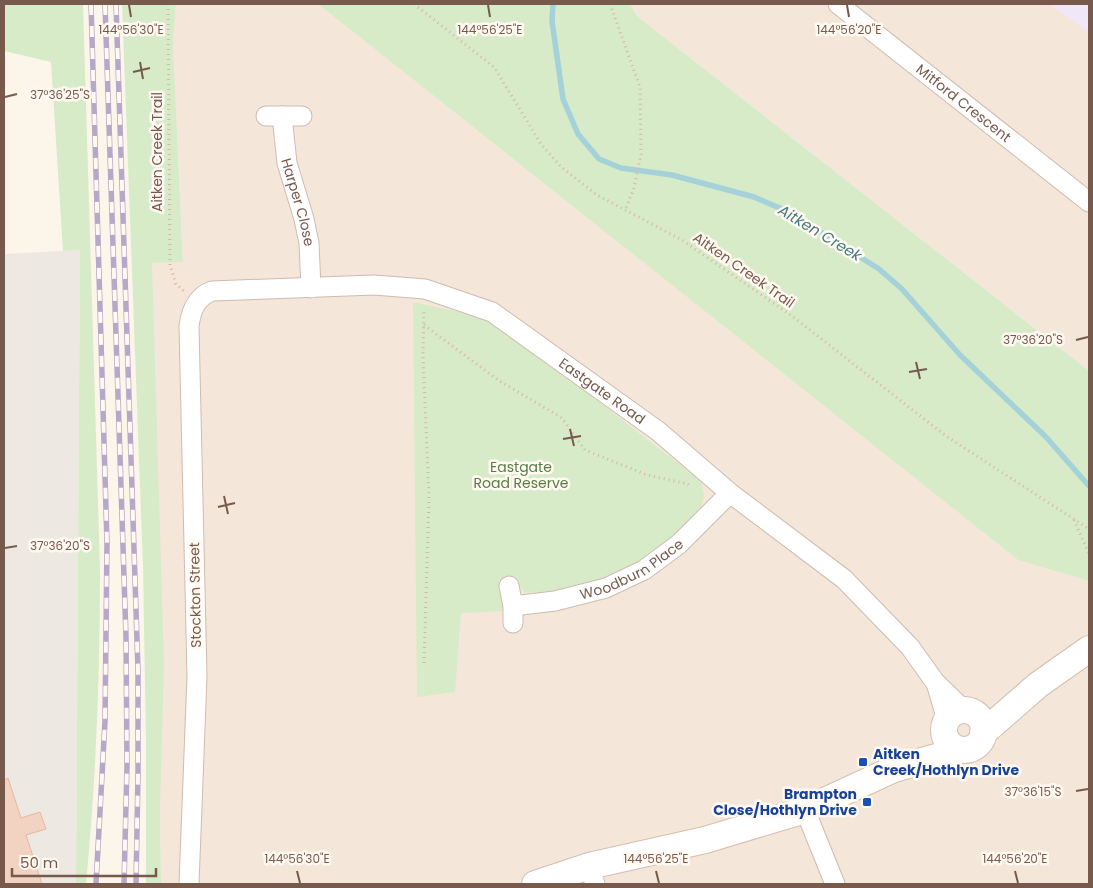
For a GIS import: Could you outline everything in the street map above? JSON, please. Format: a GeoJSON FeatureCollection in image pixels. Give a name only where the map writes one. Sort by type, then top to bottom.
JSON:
{"type":"FeatureCollection","features":[{"type":"Feature","properties":{"kind":"street","name":"Mitford Crescent"},"geometry":{"type":"LineString","coordinates":[[838,4],[1089,202]]}},
{"type":"Feature","properties":{"kind":"street","name":"Harper Close"},"geometry":{"type":"LineString","coordinates":[[302,116],[274,116],[304,219],[309,243],[311,288]]}},
{"type":"Feature","properties":{"kind":"street","name":"Eastgate Road"},"geometry":{"type":"LineString","coordinates":[[190,300],[212,291],[374,285],[425,289],[492,312],[658,431],[730,493],[844,579],[910,647],[935,682],[956,717]]}},
{"type":"Feature","properties":{"kind":"street","name":"Stockton Street"},"geometry":{"type":"LineString","coordinates":[[189,884],[197,676],[190,300]]}},
{"type":"Feature","properties":{"kind":"street","name":"Woodburn Place"},"geometry":{"type":"LineString","coordinates":[[509,586],[513,614],[606,588],[644,570],[679,544],[730,493]]}},
{"type":"Feature","properties":{"kind":"street"},"geometry":{"type":"LineString","coordinates":[[983,733],[1038,685],[1089,649]]}},
{"type":"Feature","properties":{"kind":"street"},"geometry":{"type":"LineString","coordinates":[[894,769],[956,717],[1000,702],[1038,685]]}},
{"type":"Feature","properties":{"kind":"street"},"geometry":{"type":"LineString","coordinates":[[536,884],[592,875],[805,810],[894,769],[961,750],[967,750],[978,744],[984,727],[979,717],[956,717]]}},
{"type":"Feature","properties":{"kind":"street"},"geometry":{"type":"LineString","coordinates":[[956,717],[946,739],[955,748],[961,750]]}},
{"type":"Feature","properties":{"kind":"street"},"geometry":{"type":"LineString","coordinates":[[805,810],[835,884]]}},
{"type":"Feature","properties":{"kind":"path","name":"Aitken Creek Trail"},"geometry":{"type":"LineString","coordinates":[[168,4],[170,265],[176,284],[190,300]]}},
{"type":"Feature","properties":{"kind":"path","name":"Aitken Creek Trail"},"geometry":{"type":"LineString","coordinates":[[414,4],[494,67],[541,144],[561,166],[597,195],[682,240],[792,316],[946,436],[1089,529]]}},
{"type":"Feature","properties":{"kind":"path"},"geometry":{"type":"LineString","coordinates":[[610,4],[640,87],[641,154],[637,175],[625,210]]}},
{"type":"Feature","properties":{"kind":"path"},"geometry":{"type":"LineString","coordinates":[[424,663],[429,497],[424,419],[425,289]]}},
{"type":"Feature","properties":{"kind":"path"},"geometry":{"type":"LineString","coordinates":[[424,325],[507,386],[562,418],[586,450],[646,475],[688,484],[694,488]]}},
{"type":"Feature","properties":{"kind":"path"},"geometry":{"type":"LineString","coordinates":[[1073,520],[1089,554]]}},
{"type":"Feature","properties":{"kind":"shaded area"},"geometry":{"type":"Polygon","coordinates":[[[176,4],[318,4],[1018,560],[1089,581],[1089,884],[161,884],[152,263],[183,261],[173,43],[176,4]]]}},
{"type":"Feature","properties":{"kind":"shaded area"},"geometry":{"type":"Polygon","coordinates":[[[630,4],[1089,4],[1089,371],[637,16],[630,4]]]}},
{"type":"Feature","properties":{"kind":"shaded area"},"geometry":{"type":"Polygon","coordinates":[[[1050,4],[1089,4],[1089,33],[1050,4]]]}},
{"type":"Feature","properties":{"kind":"shaded area"},"geometry":{"type":"Polygon","coordinates":[[[80,250],[76,884],[4,884],[4,254],[80,250]]]}},
{"type":"Feature","properties":{"kind":"green space"},"geometry":{"type":"Polygon","coordinates":[[[4,4],[83,4],[100,570],[97,727],[86,884],[76,884],[80,250],[63,251],[51,62],[4,51],[4,4]]]}},
{"type":"Feature","properties":{"kind":"green space"},"geometry":{"type":"Polygon","coordinates":[[[122,4],[176,4],[173,43],[183,262],[152,263],[164,664],[160,804],[161,884],[146,884],[143,566],[122,4]]]}},
{"type":"Feature","properties":{"kind":"green space"},"geometry":{"type":"Polygon","coordinates":[[[318,4],[630,4],[637,16],[1089,371],[1089,581],[1018,560],[318,4]]]}},
{"type":"Feature","properties":{"kind":"green space","name":"Eastgate Road Reserve"},"geometry":{"type":"Polygon","coordinates":[[[413,302],[477,316],[511,334],[701,481],[704,495],[700,513],[667,543],[635,564],[600,581],[555,592],[525,593],[515,580],[499,583],[503,611],[461,613],[455,692],[417,697],[413,302]]]}},
{"type":"Feature","properties":{"kind":"building"},"geometry":{"type":"Polygon","coordinates":[[[8,778],[21,818],[40,812],[46,829],[26,835],[42,884],[4,884],[4,780],[8,778]]]}},
{"type":"Feature","properties":{"kind":"waterway","name":"Aitken Creek"},"geometry":{"type":"LineString","coordinates":[[553,4],[552,21],[563,99],[578,134],[599,159],[621,168],[672,175],[754,197],[789,212],[879,269],[902,289],[960,355],[1046,437],[1089,486]]}},
{"type":"Feature","properties":{"kind":"railway"},"geometry":{"type":"LineString","coordinates":[[91,4],[107,543],[105,721],[96,884]]}},
{"type":"Feature","properties":{"kind":"railway"},"geometry":{"type":"LineString","coordinates":[[105,4],[126,637],[127,765],[124,884]]}},
{"type":"Feature","properties":{"kind":"railway"},"geometry":{"type":"LineString","coordinates":[[116,4],[138,670],[136,884]]}},
{"type":"Feature","properties":{"kind":"place","name":"Aitken Creek/Hothlyn Drive"},"geometry":{"type":"Point","coordinates":[863,762]}},
{"type":"Feature","properties":{"kind":"place","name":"Brampton Close/Hothlyn Drive"},"geometry":{"type":"Point","coordinates":[867,802]}}]}
